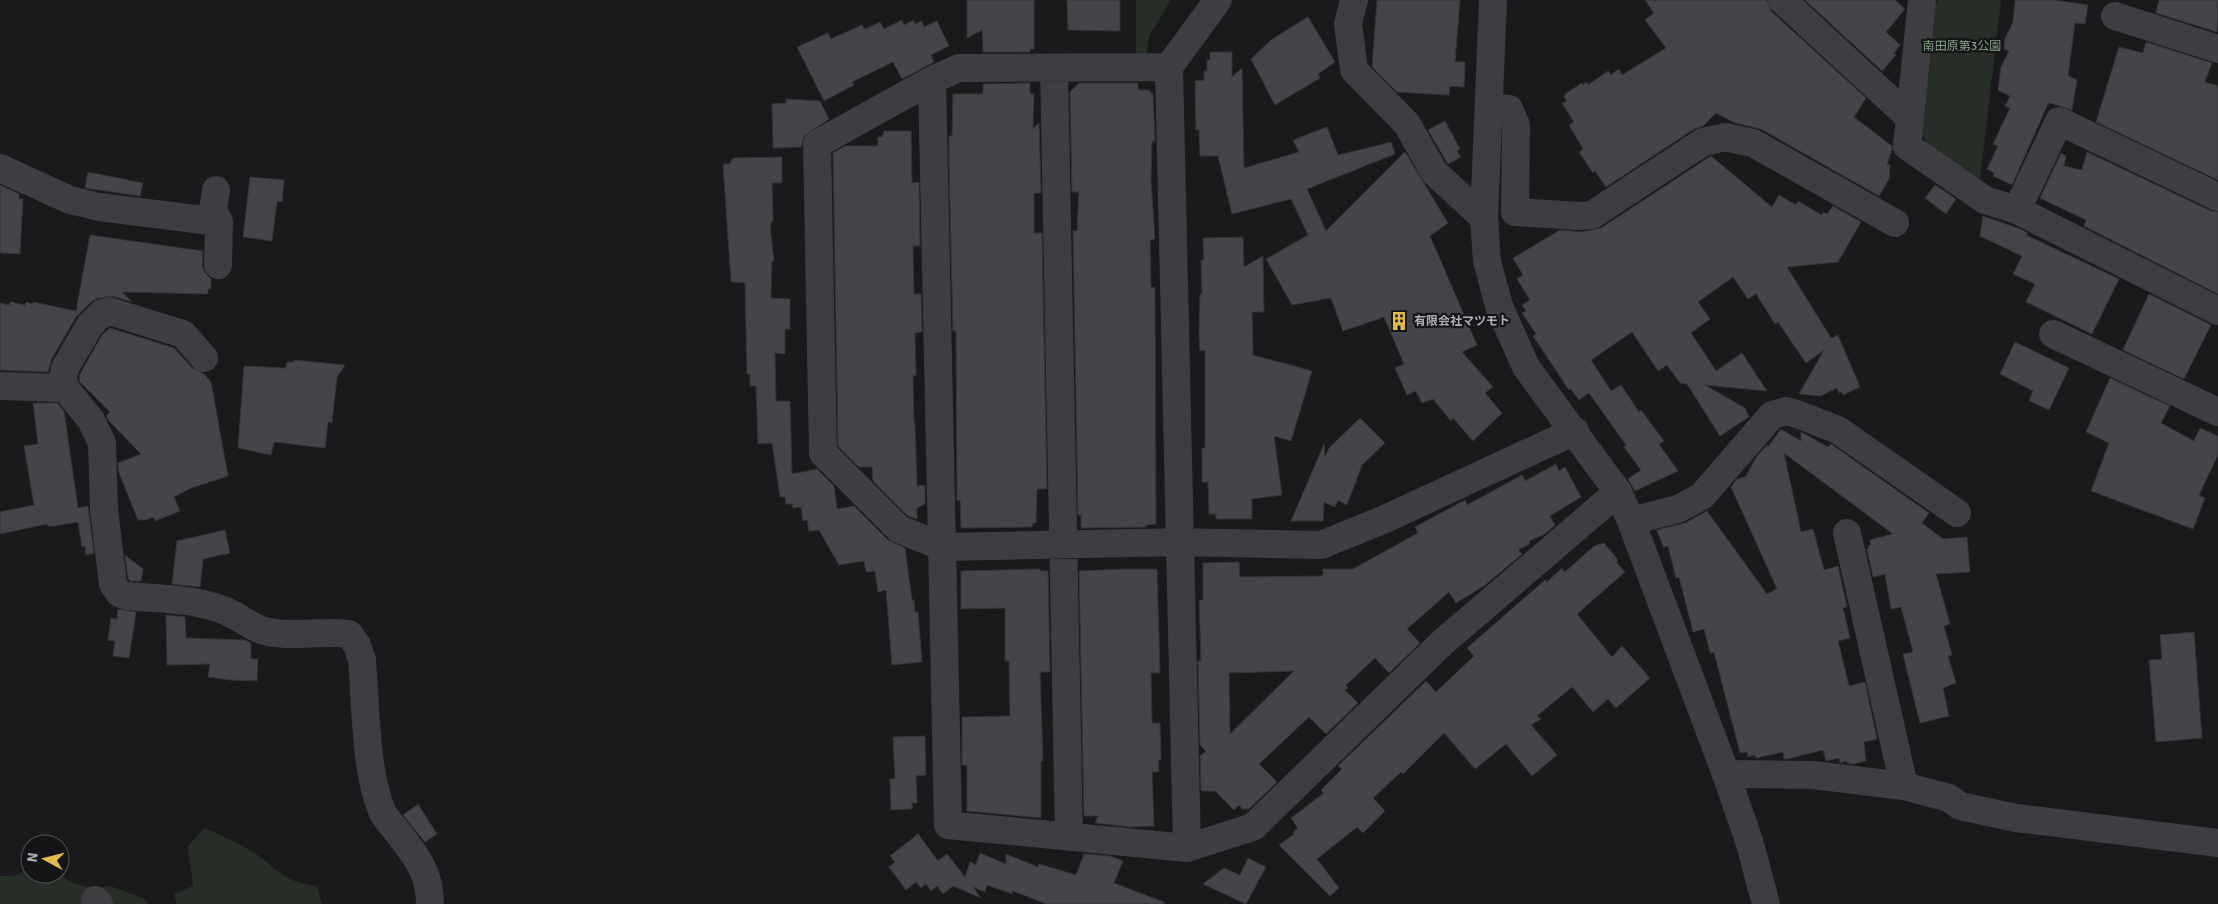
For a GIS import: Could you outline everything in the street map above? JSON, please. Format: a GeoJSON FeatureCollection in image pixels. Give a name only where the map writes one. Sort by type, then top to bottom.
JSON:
{"type":"FeatureCollection","features":[{"type":"Feature","properties":{"kind":"street"},"geometry":{"type":"LineString","coordinates":[[1187,848],[1169,67],[1218,0]]}},
{"type":"Feature","properties":{"kind":"street"},"geometry":{"type":"LineString","coordinates":[[1354,0],[1348,24],[1354,70],[1407,124],[1434,172],[1484,218]]}},
{"type":"Feature","properties":{"kind":"street"},"geometry":{"type":"LineString","coordinates":[[1494,0],[1484,218],[1487,261],[1499,306],[1526,367],[1575,431],[1618,492],[1631,520],[1726,774],[1750,844],[1766,904]]}},
{"type":"Feature","properties":{"kind":"street"},"geometry":{"type":"LineString","coordinates":[[1782,0],[1910,118]]}},
{"type":"Feature","properties":{"kind":"street"},"geometry":{"type":"LineString","coordinates":[[1922,0],[1907,146],[1985,200],[2017,210],[2218,311]]}},
{"type":"Feature","properties":{"kind":"street"},"geometry":{"type":"LineString","coordinates":[[2115,16],[2218,49]]}},
{"type":"Feature","properties":{"kind":"street"},"geometry":{"type":"LineString","coordinates":[[1169,67],[959,68],[932,80],[817,144],[823,453],[899,529],[943,547],[1180,542],[1320,545],[1385,519],[1575,431]]}},
{"type":"Feature","properties":{"kind":"street"},"geometry":{"type":"LineString","coordinates":[[1054,68],[1069,837]]}},
{"type":"Feature","properties":{"kind":"street"},"geometry":{"type":"LineString","coordinates":[[932,80],[948,825],[1187,848],[1253,827],[1443,642],[1618,492]]}},
{"type":"Feature","properties":{"kind":"street"},"geometry":{"type":"LineString","coordinates":[[1489,106],[1509,109],[1516,125],[1515,212],[1592,215],[1703,142],[1725,137],[1753,143],[1895,224]]}},
{"type":"Feature","properties":{"kind":"street"},"geometry":{"type":"LineString","coordinates":[[2017,210],[2059,121],[2218,197]]}},
{"type":"Feature","properties":{"kind":"street"},"geometry":{"type":"LineString","coordinates":[[0,168],[70,200],[99,207],[219,222]]}},
{"type":"Feature","properties":{"kind":"street"},"geometry":{"type":"LineString","coordinates":[[216,190],[213,210],[219,222],[218,265]]}},
{"type":"Feature","properties":{"kind":"street"},"geometry":{"type":"LineString","coordinates":[[204,358],[183,334],[109,311],[102,313],[90,325],[65,368],[63,378],[65,388],[91,420],[102,443],[104,510],[114,584],[118,593],[127,596],[190,602],[223,610],[264,631],[349,634],[362,660],[374,788],[383,813],[426,872],[430,887],[430,904]]}},
{"type":"Feature","properties":{"kind":"street"},"geometry":{"type":"LineString","coordinates":[[2053,334],[2218,412]]}},
{"type":"Feature","properties":{"kind":"street"},"geometry":{"type":"LineString","coordinates":[[0,386],[65,388]]}},
{"type":"Feature","properties":{"kind":"street"},"geometry":{"type":"LineString","coordinates":[[1631,520],[1678,509],[1702,496],[1772,415],[1786,411],[1838,430],[1957,513]]}},
{"type":"Feature","properties":{"kind":"street"},"geometry":{"type":"LineString","coordinates":[[1847,534],[1904,786]]}},
{"type":"Feature","properties":{"kind":"street"},"geometry":{"type":"LineString","coordinates":[[1726,774],[1813,775],[1904,786],[1949,798],[1960,806],[2016,818],[2218,843]]}},
{"type":"Feature","properties":{"kind":"green space"},"geometry":{"type":"Polygon","coordinates":[[[1136,0],[1171,0],[1149,36],[1146,58],[1136,53],[1136,0]]]}},
{"type":"Feature","properties":{"kind":"green space","name":"南田原第3公園"},"geometry":{"type":"Polygon","coordinates":[[[1938,0],[2001,0],[1980,179],[1929,147],[1919,129],[1933,8],[1938,0]]]}},
{"type":"Feature","properties":{"kind":"green space"},"geometry":{"type":"Polygon","coordinates":[[[205,828],[234,841],[291,880],[317,886],[322,904],[177,904],[174,894],[193,886],[188,846],[205,828]]]}},
{"type":"Feature","properties":{"kind":"green space"},"geometry":{"type":"Polygon","coordinates":[[[20,873],[20,884],[70,884],[70,881],[93,889],[110,886],[143,898],[149,904],[0,904],[0,876],[14,876],[20,873]]]}},
{"type":"Feature","properties":{"kind":"building"},"geometry":{"type":"Polygon","coordinates":[[[967,0],[1034,0],[1034,49],[1030,49],[1030,52],[983,52],[982,30],[967,38],[967,0]]]}},
{"type":"Feature","properties":{"kind":"building"},"geometry":{"type":"Polygon","coordinates":[[[1067,0],[1120,0],[1120,31],[1068,30],[1067,0]]]}},
{"type":"Feature","properties":{"kind":"building"},"geometry":{"type":"Polygon","coordinates":[[[1377,0],[1460,0],[1455,62],[1465,62],[1464,87],[1450,86],[1449,95],[1397,92],[1372,67],[1377,0]]]}},
{"type":"Feature","properties":{"kind":"building"},"geometry":{"type":"Polygon","coordinates":[[[1645,0],[1767,0],[1771,11],[1866,98],[1854,117],[1892,146],[1887,164],[1890,165],[1889,179],[1879,196],[1761,129],[1735,123],[1716,113],[1703,126],[1694,129],[1606,187],[1595,171],[1593,173],[1579,152],[1583,149],[1569,125],[1574,122],[1562,103],[1567,101],[1564,97],[1565,94],[1582,83],[1583,85],[1586,82],[1588,85],[1608,71],[1611,75],[1619,69],[1622,75],[1666,48],[1645,20],[1654,13],[1645,0]]]}},
{"type":"Feature","properties":{"kind":"building"},"geometry":{"type":"Polygon","coordinates":[[[1805,0],[1895,0],[1905,9],[1886,32],[1900,45],[1894,53],[1896,55],[1882,71],[1805,0]]]}},
{"type":"Feature","properties":{"kind":"building"},"geometry":{"type":"Polygon","coordinates":[[[2015,0],[2054,0],[2088,5],[2085,24],[2075,23],[2068,76],[2077,80],[2072,110],[2048,104],[2012,185],[1993,176],[1994,173],[1987,169],[1998,146],[1993,144],[2010,108],[2005,106],[2010,96],[1998,90],[2001,67],[2009,51],[2004,49],[2005,39],[2013,22],[2015,0]]]}},
{"type":"Feature","properties":{"kind":"building"},"geometry":{"type":"Polygon","coordinates":[[[2159,0],[2218,0],[2217,32],[2156,13],[2159,0]]]}},
{"type":"Feature","properties":{"kind":"building"},"geometry":{"type":"Polygon","coordinates":[[[1308,17],[1335,62],[1318,74],[1320,78],[1275,105],[1251,59],[1271,40],[1308,17]]]}},
{"type":"Feature","properties":{"kind":"building"},"geometry":{"type":"Polygon","coordinates":[[[902,20],[904,25],[914,20],[915,24],[922,21],[924,27],[937,21],[949,46],[931,55],[934,62],[902,79],[893,62],[852,82],[854,85],[824,101],[797,47],[828,33],[831,39],[862,25],[865,29],[880,22],[884,29],[902,20]]]}},
{"type":"Feature","properties":{"kind":"building"},"geometry":{"type":"Polygon","coordinates":[[[2146,42],[2212,63],[2205,82],[2218,86],[2218,180],[2096,122],[2119,47],[2143,53],[2146,42]]]}},
{"type":"Feature","properties":{"kind":"building"},"geometry":{"type":"Polygon","coordinates":[[[1210,52],[1232,52],[1232,77],[1242,68],[1244,168],[1299,152],[1293,140],[1327,127],[1338,155],[1391,142],[1395,154],[1307,189],[1326,231],[1405,152],[1448,223],[1430,236],[1477,345],[1462,352],[1493,387],[1485,393],[1502,413],[1473,441],[1453,418],[1451,421],[1433,399],[1422,403],[1416,391],[1407,395],[1395,368],[1404,364],[1384,317],[1343,331],[1331,298],[1292,305],[1266,259],[1308,235],[1291,199],[1232,214],[1218,156],[1200,156],[1199,130],[1196,130],[1195,81],[1204,80],[1204,71],[1207,71],[1207,60],[1210,60],[1210,52]]]}},
{"type":"Feature","properties":{"kind":"building"},"geometry":{"type":"Polygon","coordinates":[[[1030,83],[1030,94],[1034,94],[1033,129],[1039,123],[1041,193],[1034,193],[1034,233],[1042,233],[1047,489],[1037,489],[1036,523],[1033,523],[1032,527],[961,528],[960,500],[957,501],[956,331],[953,331],[949,164],[949,136],[952,136],[953,94],[983,94],[983,84],[1030,83]]]}},
{"type":"Feature","properties":{"kind":"building"},"geometry":{"type":"Polygon","coordinates":[[[1079,83],[1138,83],[1138,90],[1150,90],[1150,93],[1153,93],[1155,141],[1152,141],[1151,181],[1155,239],[1150,240],[1151,287],[1155,288],[1156,524],[1146,525],[1146,527],[1081,528],[1081,515],[1078,515],[1073,231],[1077,231],[1079,192],[1072,192],[1070,92],[1079,83]]]}},
{"type":"Feature","properties":{"kind":"building"},"geometry":{"type":"Polygon","coordinates":[[[786,99],[820,101],[829,119],[804,136],[801,147],[773,148],[772,104],[786,103],[786,99]]]}},
{"type":"Feature","properties":{"kind":"building"},"geometry":{"type":"Polygon","coordinates":[[[1445,121],[1460,149],[1457,151],[1461,157],[1448,164],[1428,130],[1445,121]]]}},
{"type":"Feature","properties":{"kind":"building"},"geometry":{"type":"Polygon","coordinates":[[[884,131],[911,131],[912,183],[919,182],[920,246],[913,246],[914,294],[921,294],[922,332],[915,333],[916,376],[913,375],[917,486],[925,485],[925,504],[917,508],[917,519],[908,516],[873,481],[872,467],[859,467],[838,446],[833,153],[845,146],[878,146],[878,137],[882,137],[884,131]]]}},
{"type":"Feature","properties":{"kind":"building"},"geometry":{"type":"Polygon","coordinates":[[[2087,152],[2211,211],[2218,212],[2218,294],[2084,226],[2086,220],[2040,198],[2061,153],[2066,156],[2064,166],[2082,170],[2087,152]]]}},
{"type":"Feature","properties":{"kind":"building"},"geometry":{"type":"Polygon","coordinates":[[[1711,156],[1772,207],[1779,195],[1796,205],[1798,201],[1822,215],[1823,212],[1827,214],[1833,206],[1861,222],[1838,262],[1787,267],[1831,338],[1838,335],[1860,387],[1843,395],[1842,392],[1839,393],[1837,388],[1820,396],[1799,394],[1824,350],[1806,363],[1778,322],[1775,324],[1756,294],[1748,299],[1733,277],[1698,302],[1710,319],[1691,333],[1716,371],[1742,353],[1767,391],[1705,385],[1745,408],[1749,417],[1720,436],[1687,384],[1680,383],[1667,365],[1658,371],[1632,332],[1591,360],[1611,391],[1621,385],[1639,412],[1641,410],[1664,441],[1659,444],[1678,471],[1635,491],[1628,479],[1641,470],[1624,447],[1626,445],[1589,393],[1579,400],[1571,389],[1569,390],[1533,336],[1536,334],[1522,313],[1526,311],[1522,305],[1530,300],[1517,279],[1523,275],[1513,258],[1560,230],[1581,232],[1601,228],[1711,156]]]}},
{"type":"Feature","properties":{"kind":"building"},"geometry":{"type":"Polygon","coordinates":[[[782,157],[782,183],[772,183],[773,220],[770,225],[774,261],[772,261],[771,298],[790,299],[790,329],[785,329],[785,354],[775,353],[776,401],[790,401],[792,474],[817,469],[834,486],[837,509],[854,506],[888,540],[905,548],[912,600],[914,600],[915,612],[918,612],[922,662],[892,665],[886,590],[878,592],[875,571],[866,572],[864,561],[839,565],[819,530],[809,531],[807,520],[803,521],[801,507],[793,508],[792,504],[786,504],[785,497],[780,497],[772,443],[758,444],[756,386],[750,386],[750,374],[747,374],[745,283],[731,282],[723,164],[730,164],[733,158],[782,157]]]}},
{"type":"Feature","properties":{"kind":"building"},"geometry":{"type":"Polygon","coordinates":[[[88,172],[143,183],[140,196],[85,188],[88,172]]]}},
{"type":"Feature","properties":{"kind":"building"},"geometry":{"type":"Polygon","coordinates":[[[250,177],[284,180],[282,202],[277,201],[272,241],[243,237],[250,177]]]}},
{"type":"Feature","properties":{"kind":"building"},"geometry":{"type":"Polygon","coordinates":[[[0,185],[19,194],[19,199],[23,199],[20,254],[0,253],[0,185]]]}},
{"type":"Feature","properties":{"kind":"building"},"geometry":{"type":"Polygon","coordinates":[[[1935,185],[1956,199],[1946,214],[1925,198],[1935,185]]]}},
{"type":"Feature","properties":{"kind":"building"},"geometry":{"type":"Polygon","coordinates":[[[1983,216],[2020,229],[2028,233],[2026,235],[2119,279],[2092,334],[2026,302],[2035,284],[2013,274],[2022,256],[1980,236],[1983,216]]]}},
{"type":"Feature","properties":{"kind":"building"},"geometry":{"type":"Polygon","coordinates":[[[90,235],[203,251],[202,265],[205,273],[211,279],[211,289],[208,289],[208,294],[122,292],[132,302],[113,296],[98,298],[91,302],[76,317],[51,360],[48,372],[0,370],[0,303],[10,305],[10,302],[25,305],[26,302],[33,304],[33,302],[76,311],[90,235]]]}},
{"type":"Feature","properties":{"kind":"building"},"geometry":{"type":"Polygon","coordinates":[[[1243,237],[1244,267],[1263,256],[1264,312],[1252,312],[1253,355],[1312,371],[1291,441],[1274,436],[1282,495],[1252,499],[1252,519],[1216,519],[1216,514],[1209,514],[1208,482],[1202,482],[1202,448],[1205,448],[1205,350],[1200,351],[1199,336],[1200,294],[1202,294],[1201,260],[1204,260],[1203,238],[1243,237]]]}},
{"type":"Feature","properties":{"kind":"building"},"geometry":{"type":"Polygon","coordinates":[[[2149,294],[2211,325],[2184,379],[2123,350],[2149,294]]]}},
{"type":"Feature","properties":{"kind":"building"},"geometry":{"type":"Polygon","coordinates":[[[110,328],[174,348],[192,368],[203,373],[211,382],[228,476],[191,488],[174,497],[180,511],[155,521],[153,517],[146,520],[138,520],[119,473],[118,463],[141,454],[109,421],[106,416],[110,412],[79,381],[80,374],[102,335],[110,328]]]}},
{"type":"Feature","properties":{"kind":"building"},"geometry":{"type":"Polygon","coordinates":[[[2015,342],[2069,368],[2049,410],[2029,401],[2033,391],[2000,374],[2015,342]]]}},
{"type":"Feature","properties":{"kind":"building"},"geometry":{"type":"Polygon","coordinates":[[[294,360],[345,365],[337,377],[332,423],[328,422],[325,448],[274,442],[271,455],[238,448],[244,366],[286,368],[287,362],[294,362],[294,360]]]}},
{"type":"Feature","properties":{"kind":"building"},"geometry":{"type":"Polygon","coordinates":[[[2110,378],[2170,406],[2161,423],[2194,441],[2200,428],[2218,436],[2218,455],[2199,495],[2205,498],[2193,529],[2091,491],[2109,443],[2086,432],[2110,378]]]}},
{"type":"Feature","properties":{"kind":"building"},"geometry":{"type":"Polygon","coordinates":[[[33,403],[57,403],[64,411],[78,508],[88,506],[94,553],[86,555],[85,546],[82,547],[78,522],[54,526],[48,526],[47,524],[0,534],[0,512],[34,505],[24,446],[38,444],[33,403]]]}},
{"type":"Feature","properties":{"kind":"building"},"geometry":{"type":"Polygon","coordinates":[[[1360,418],[1385,443],[1362,465],[1347,505],[1338,500],[1335,507],[1324,502],[1323,521],[1291,521],[1324,444],[1325,457],[1329,448],[1360,418]]]}},
{"type":"Feature","properties":{"kind":"building"},"geometry":{"type":"Polygon","coordinates":[[[1781,429],[1801,441],[1801,432],[1828,447],[1831,444],[1929,513],[1922,523],[1943,539],[1967,537],[1970,572],[1936,574],[1950,624],[1944,626],[1952,655],[1948,656],[1956,683],[1943,688],[1949,716],[1920,723],[1903,654],[1913,652],[1901,607],[1891,609],[1885,574],[1873,577],[1867,549],[1871,545],[1870,540],[1893,534],[1784,453],[1801,532],[1813,529],[1824,570],[1838,566],[1847,607],[1843,608],[1850,638],[1838,641],[1849,686],[1865,682],[1877,739],[1864,742],[1866,761],[1853,764],[1847,763],[1847,761],[1840,763],[1839,758],[1826,761],[1823,750],[1787,759],[1784,759],[1783,752],[1756,758],[1755,755],[1748,757],[1747,752],[1740,753],[1714,652],[1710,653],[1704,629],[1693,632],[1679,577],[1676,578],[1668,546],[1663,547],[1657,530],[1685,523],[1707,511],[1767,594],[1777,589],[1731,487],[1736,480],[1746,476],[1757,456],[1767,445],[1768,447],[1781,429]]]}},
{"type":"Feature","properties":{"kind":"building"},"geometry":{"type":"Polygon","coordinates":[[[1556,464],[1559,471],[1565,467],[1581,497],[1550,516],[1555,525],[1545,534],[1529,541],[1530,544],[1518,550],[1522,554],[1484,586],[1456,603],[1449,592],[1407,629],[1420,643],[1389,673],[1375,658],[1346,685],[1348,688],[1345,690],[1358,703],[1326,734],[1309,717],[1259,764],[1277,782],[1249,809],[1242,809],[1239,805],[1234,810],[1215,791],[1201,791],[1200,756],[1206,751],[1200,745],[1198,661],[1201,661],[1199,600],[1203,600],[1203,563],[1239,562],[1240,577],[1323,576],[1323,569],[1353,569],[1418,533],[1415,527],[1465,500],[1467,505],[1522,475],[1525,481],[1556,464]],[[1294,671],[1229,673],[1230,734],[1294,671]]]}},
{"type":"Feature","properties":{"kind":"building"},"geometry":{"type":"Polygon","coordinates":[[[225,530],[230,553],[203,559],[200,587],[172,584],[177,541],[225,530]]]}},
{"type":"Feature","properties":{"kind":"building"},"geometry":{"type":"Polygon","coordinates":[[[1604,543],[1625,572],[1577,614],[1612,657],[1622,646],[1650,678],[1616,708],[1608,699],[1593,712],[1572,687],[1537,716],[1541,719],[1531,725],[1557,755],[1532,776],[1506,744],[1475,769],[1444,733],[1403,774],[1401,772],[1373,798],[1385,811],[1363,833],[1357,827],[1317,859],[1339,888],[1330,896],[1279,845],[1294,834],[1293,832],[1298,828],[1291,818],[1324,793],[1321,790],[1342,769],[1338,766],[1426,681],[1436,692],[1474,656],[1467,648],[1545,580],[1547,582],[1562,568],[1565,572],[1594,546],[1604,543]]]}},
{"type":"Feature","properties":{"kind":"building"},"geometry":{"type":"Polygon","coordinates":[[[125,555],[143,569],[141,581],[130,581],[128,578],[125,555]]]}},
{"type":"Feature","properties":{"kind":"building"},"geometry":{"type":"Polygon","coordinates":[[[1040,569],[1040,571],[1048,571],[1050,672],[1040,672],[1043,761],[1041,761],[1041,818],[967,811],[967,765],[962,765],[962,717],[1010,716],[1009,661],[1005,661],[1005,608],[961,609],[961,571],[1040,569]]]}},
{"type":"Feature","properties":{"kind":"building"},"geometry":{"type":"Polygon","coordinates":[[[1157,569],[1160,673],[1151,673],[1152,723],[1160,723],[1161,760],[1158,760],[1159,772],[1152,772],[1154,826],[1130,827],[1095,823],[1098,816],[1084,816],[1079,571],[1157,569]]]}},
{"type":"Feature","properties":{"kind":"building"},"geometry":{"type":"Polygon","coordinates":[[[118,609],[136,612],[129,658],[113,656],[115,641],[108,640],[111,618],[117,619],[118,609]]]}},
{"type":"Feature","properties":{"kind":"building"},"geometry":{"type":"Polygon","coordinates":[[[166,615],[185,617],[186,638],[245,640],[251,643],[251,659],[258,659],[257,681],[208,677],[210,664],[167,665],[166,615]]]}},
{"type":"Feature","properties":{"kind":"building"},"geometry":{"type":"Polygon","coordinates":[[[2194,632],[2202,738],[2156,742],[2149,660],[2162,659],[2160,635],[2194,632]]]}},
{"type":"Feature","properties":{"kind":"building"},"geometry":{"type":"Polygon","coordinates":[[[925,736],[926,775],[916,776],[917,803],[912,803],[912,809],[891,810],[890,779],[895,779],[893,737],[925,736]]]}},
{"type":"Feature","properties":{"kind":"building"},"geometry":{"type":"Polygon","coordinates":[[[418,804],[437,834],[425,842],[403,815],[418,804]]]}},
{"type":"Feature","properties":{"kind":"building"},"geometry":{"type":"Polygon","coordinates":[[[918,834],[938,861],[947,854],[965,877],[970,862],[976,865],[980,853],[1006,864],[1006,854],[1038,867],[1039,864],[1076,875],[1084,854],[1110,856],[1123,861],[1114,883],[1164,902],[1164,904],[1046,904],[1013,891],[1012,894],[987,885],[985,892],[973,887],[981,898],[953,886],[943,894],[937,886],[931,891],[926,884],[921,888],[916,882],[906,890],[889,867],[895,862],[890,856],[918,834]]]}},
{"type":"Feature","properties":{"kind":"building"},"geometry":{"type":"Polygon","coordinates":[[[1248,858],[1266,867],[1246,904],[1203,884],[1224,868],[1240,875],[1248,858]]]}},
{"type":"Feature","properties":{"kind":"place","name":"有限会社マツモト"},"geometry":{"type":"Point","coordinates":[1399,321]}}]}
